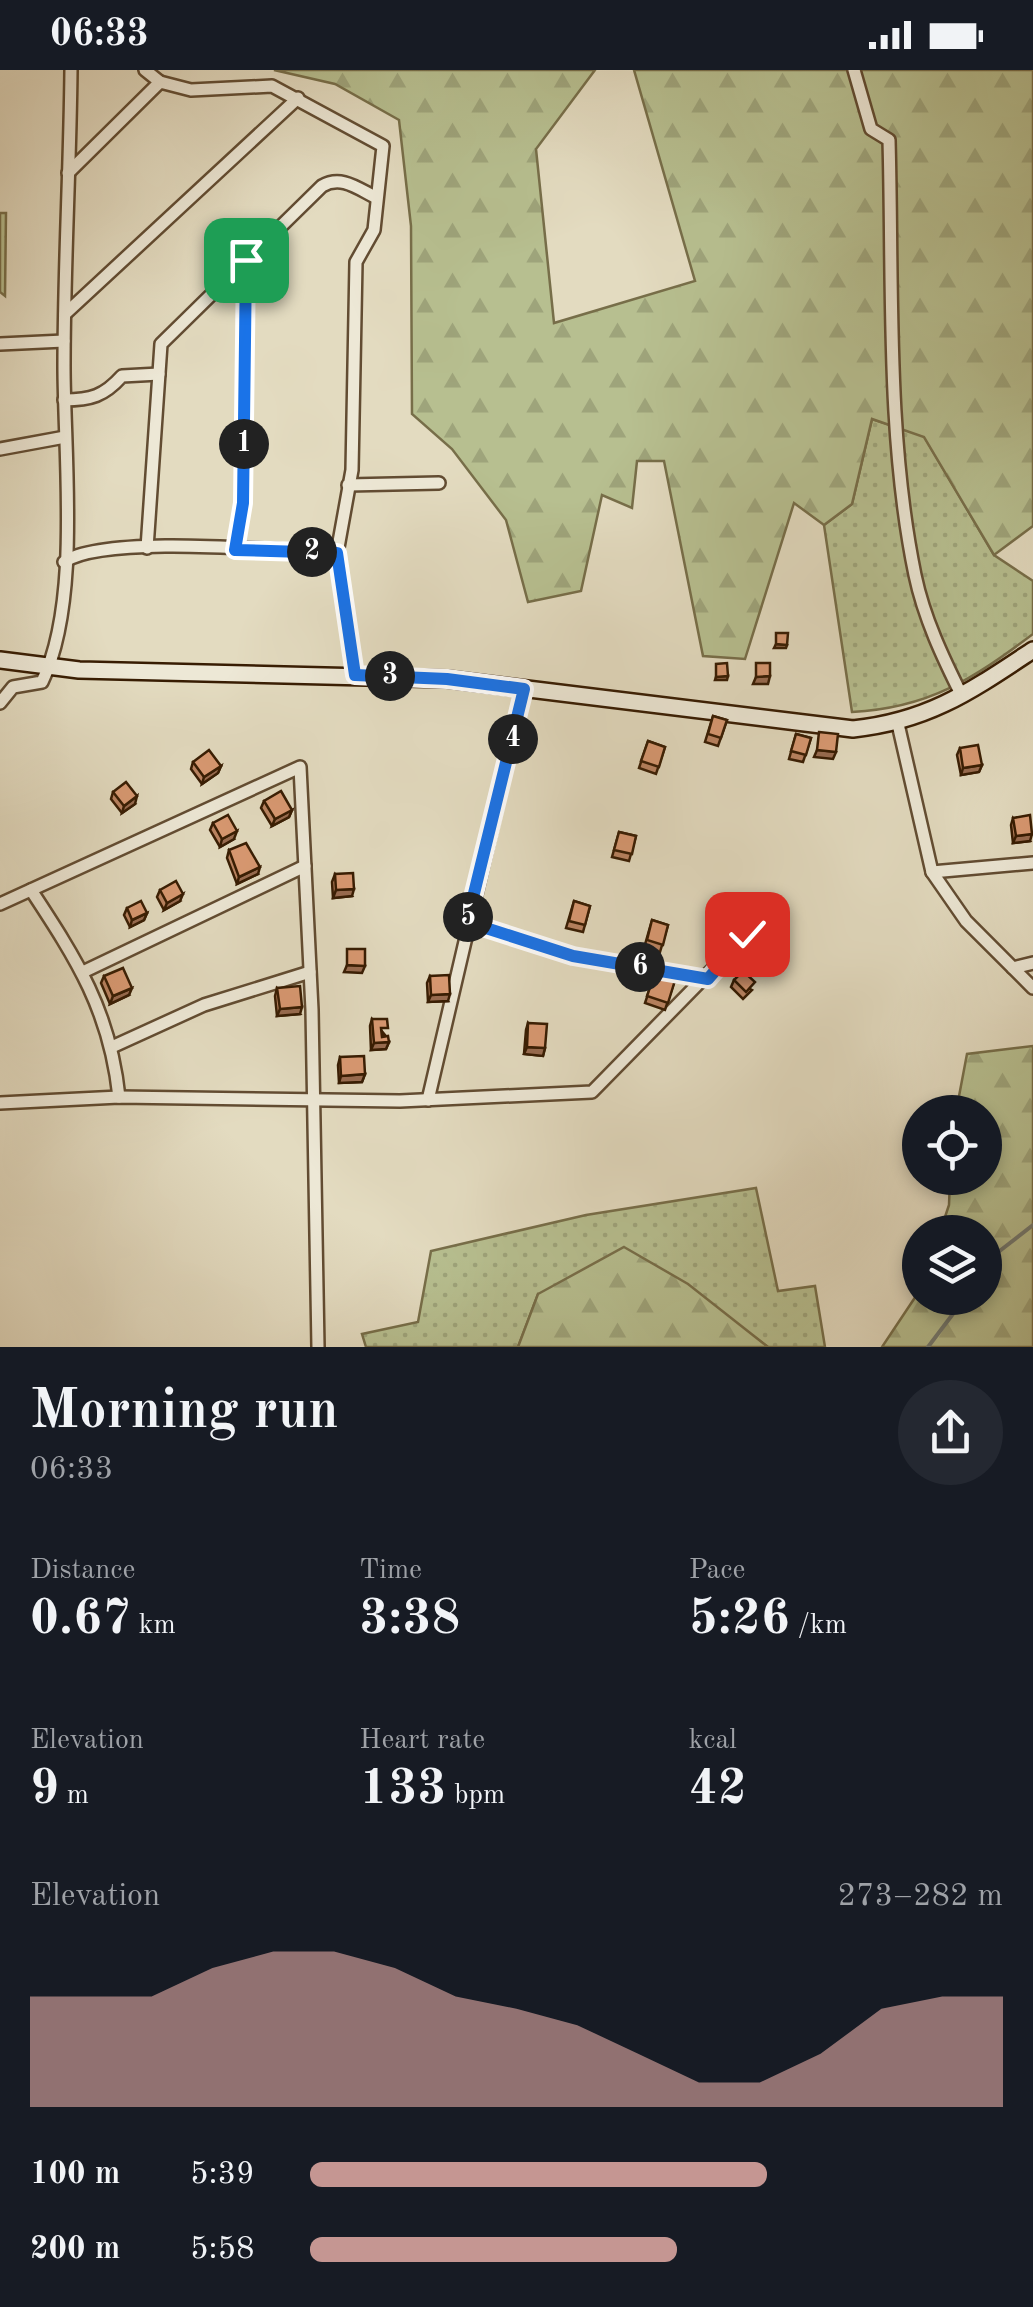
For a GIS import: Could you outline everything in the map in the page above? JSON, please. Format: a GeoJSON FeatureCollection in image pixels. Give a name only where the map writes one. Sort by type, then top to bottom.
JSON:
{"type":"FeatureCollection","features":[{"type":"Feature","properties":{"kind":"street"},"geometry":{"type":"LineString","coordinates":[[0,704],[14,686],[42,682],[57,642],[64,562],[64,314],[71,70]]}},
{"type":"Feature","properties":{"kind":"street"},"geometry":{"type":"LineString","coordinates":[[144,70],[160,82],[191,90],[272,86],[382,146],[374,230],[356,262],[348,485],[337,553],[355,675]]}},
{"type":"Feature","properties":{"kind":"street"},"geometry":{"type":"LineString","coordinates":[[854,70],[871,129],[889,140],[900,441],[916,578],[939,649],[962,696]]}},
{"type":"Feature","properties":{"kind":"street"},"geometry":{"type":"LineString","coordinates":[[68,173],[160,82]]}},
{"type":"Feature","properties":{"kind":"street"},"geometry":{"type":"LineString","coordinates":[[64,314],[298,98]]}},
{"type":"Feature","properties":{"kind":"street"},"geometry":{"type":"LineString","coordinates":[[147,548],[161,344],[333,180],[375,197]]}},
{"type":"Feature","properties":{"kind":"street"},"geometry":{"type":"LineString","coordinates":[[235,550],[243,503],[246,260]]}},
{"type":"Feature","properties":{"kind":"street"},"geometry":{"type":"LineString","coordinates":[[0,344],[64,341]]}},
{"type":"Feature","properties":{"kind":"street"},"geometry":{"type":"LineString","coordinates":[[64,400],[89,400],[108,392],[122,376],[159,374]]}},
{"type":"Feature","properties":{"kind":"street"},"geometry":{"type":"LineString","coordinates":[[0,449],[65,437]]}},
{"type":"Feature","properties":{"kind":"street"},"geometry":{"type":"LineString","coordinates":[[348,485],[440,483]]}},
{"type":"Feature","properties":{"kind":"street"},"geometry":{"type":"LineString","coordinates":[[64,562],[88,550],[147,548],[337,553]]}},
{"type":"Feature","properties":{"kind":"street"},"geometry":{"type":"LineString","coordinates":[[0,660],[48,668],[447,679],[823,728],[898,724],[962,696],[1033,650]]}},
{"type":"Feature","properties":{"kind":"street"},"geometry":{"type":"LineString","coordinates":[[428,1100],[524,689]]}},
{"type":"Feature","properties":{"kind":"street"},"geometry":{"type":"LineString","coordinates":[[898,724],[932,872],[966,920],[1033,988]]}},
{"type":"Feature","properties":{"kind":"street"},"geometry":{"type":"LineString","coordinates":[[0,904],[300,768],[310,972],[318,1347]]}},
{"type":"Feature","properties":{"kind":"street"},"geometry":{"type":"LineString","coordinates":[[932,872],[1033,863]]}},
{"type":"Feature","properties":{"kind":"street"},"geometry":{"type":"LineString","coordinates":[[85,972],[305,866]]}},
{"type":"Feature","properties":{"kind":"street"},"geometry":{"type":"LineString","coordinates":[[31,890],[85,972],[114,1046],[119,1097]]}},
{"type":"Feature","properties":{"kind":"street"},"geometry":{"type":"LineString","coordinates":[[467,922],[573,956],[708,979]]}},
{"type":"Feature","properties":{"kind":"street"},"geometry":{"type":"LineString","coordinates":[[0,1104],[119,1097],[428,1100],[592,1092],[708,979],[747,934]]}},
{"type":"Feature","properties":{"kind":"street"},"geometry":{"type":"LineString","coordinates":[[1013,968],[1033,963]]}},
{"type":"Feature","properties":{"kind":"street"},"geometry":{"type":"LineString","coordinates":[[114,1046],[204,1005],[310,972]]}},
{"type":"Feature","properties":{"kind":"green space"},"geometry":{"type":"Polygon","coordinates":[[[274,70],[595,70],[536,149],[554,323],[695,281],[634,70],[1033,70],[1033,526],[994,555],[924,437],[872,419],[852,504],[824,525],[794,503],[745,659],[703,656],[664,461],[637,461],[632,508],[602,495],[581,591],[528,602],[506,520],[452,449],[412,414],[411,226],[399,120],[335,84],[274,70]]]}},
{"type":"Feature","properties":{"kind":"green space"},"geometry":{"type":"Polygon","coordinates":[[[0,213],[6,213],[5,296],[0,292],[0,213]]]}},
{"type":"Feature","properties":{"kind":"green space"},"geometry":{"type":"Polygon","coordinates":[[[872,419],[924,436],[994,555],[1033,581],[1033,634],[949,688],[904,704],[852,712],[824,525],[852,504],[872,419]]]}},
{"type":"Feature","properties":{"kind":"green space"},"geometry":{"type":"Polygon","coordinates":[[[1033,1046],[1033,1347],[882,1347],[903,1315],[1002,1315],[1002,1215],[946,1215],[949,1195],[1002,1195],[1002,1095],[959,1095],[967,1054],[1033,1046]]]}},
{"type":"Feature","properties":{"kind":"green space"},"geometry":{"type":"Polygon","coordinates":[[[756,1188],[778,1291],[815,1286],[825,1347],[768,1347],[753,1336],[538,1294],[518,1347],[366,1347],[362,1334],[418,1322],[431,1251],[586,1215],[756,1188]]]}},
{"type":"Feature","properties":{"kind":"green space"},"geometry":{"type":"Polygon","coordinates":[[[624,1247],[688,1284],[768,1347],[518,1347],[538,1294],[624,1247]]]}},
{"type":"Feature","properties":{"kind":"building"},"geometry":{"type":"Polygon","coordinates":[[[776,633],[788,633],[787,645],[776,644],[776,633]]]}},
{"type":"Feature","properties":{"kind":"building"},"geometry":{"type":"Polygon","coordinates":[[[727,663],[728,676],[716,677],[716,664],[727,663]]]}},
{"type":"Feature","properties":{"kind":"building"},"geometry":{"type":"Polygon","coordinates":[[[756,663],[770,663],[770,676],[756,677],[756,663]]]}},
{"type":"Feature","properties":{"kind":"building"},"geometry":{"type":"Polygon","coordinates":[[[713,716],[727,720],[721,738],[708,734],[713,716]]]}},
{"type":"Feature","properties":{"kind":"building"},"geometry":{"type":"Polygon","coordinates":[[[819,732],[838,734],[836,752],[817,750],[819,732]]]}},
{"type":"Feature","properties":{"kind":"building"},"geometry":{"type":"Polygon","coordinates":[[[796,734],[811,738],[806,755],[791,751],[796,734]]]}},
{"type":"Feature","properties":{"kind":"building"},"geometry":{"type":"Polygon","coordinates":[[[648,741],[665,747],[659,767],[641,761],[648,741]]]}},
{"type":"Feature","properties":{"kind":"building"},"geometry":{"type":"Polygon","coordinates":[[[978,745],[982,765],[963,768],[960,748],[978,745]]]}},
{"type":"Feature","properties":{"kind":"building"},"geometry":{"type":"Polygon","coordinates":[[[209,750],[221,766],[204,777],[193,762],[209,750]]]}},
{"type":"Feature","properties":{"kind":"building"},"geometry":{"type":"Polygon","coordinates":[[[126,782],[137,796],[124,806],[113,792],[126,782]]]}},
{"type":"Feature","properties":{"kind":"building"},"geometry":{"type":"Polygon","coordinates":[[[281,791],[292,810],[275,819],[264,801],[281,791]]]}},
{"type":"Feature","properties":{"kind":"building"},"geometry":{"type":"Polygon","coordinates":[[[228,815],[237,831],[222,839],[213,823],[228,815]]]}},
{"type":"Feature","properties":{"kind":"building"},"geometry":{"type":"Polygon","coordinates":[[[1030,815],[1032,834],[1016,836],[1013,818],[1030,815]]]}},
{"type":"Feature","properties":{"kind":"building"},"geometry":{"type":"Polygon","coordinates":[[[619,832],[636,836],[632,854],[614,850],[619,832]]]}},
{"type":"Feature","properties":{"kind":"building"},"geometry":{"type":"Polygon","coordinates":[[[246,843],[260,867],[239,877],[229,850],[246,843]]]}},
{"type":"Feature","properties":{"kind":"building"},"geometry":{"type":"Polygon","coordinates":[[[353,873],[354,889],[336,890],[335,874],[353,873]]]}},
{"type":"Feature","properties":{"kind":"building"},"geometry":{"type":"Polygon","coordinates":[[[176,881],[183,894],[167,903],[160,890],[176,881]]]}},
{"type":"Feature","properties":{"kind":"building"},"geometry":{"type":"Polygon","coordinates":[[[141,901],[147,913],[132,920],[127,908],[141,901]]]}},
{"type":"Feature","properties":{"kind":"building"},"geometry":{"type":"Polygon","coordinates":[[[574,901],[590,906],[585,925],[569,921],[574,901]]]}},
{"type":"Feature","properties":{"kind":"building"},"geometry":{"type":"Polygon","coordinates":[[[652,920],[668,925],[663,945],[647,940],[652,920]]]}},
{"type":"Feature","properties":{"kind":"building"},"geometry":{"type":"Polygon","coordinates":[[[347,949],[365,949],[365,966],[347,965],[347,949]]]}},
{"type":"Feature","properties":{"kind":"building"},"geometry":{"type":"Polygon","coordinates":[[[123,968],[132,988],[113,996],[104,976],[123,968]]]}},
{"type":"Feature","properties":{"kind":"building"},"geometry":{"type":"Polygon","coordinates":[[[656,970],[676,977],[668,1003],[647,996],[656,970]]]}},
{"type":"Feature","properties":{"kind":"building"},"geometry":{"type":"Polygon","coordinates":[[[743,971],[755,982],[746,992],[734,980],[743,971]]]}},
{"type":"Feature","properties":{"kind":"building"},"geometry":{"type":"Polygon","coordinates":[[[449,975],[450,994],[431,995],[430,976],[449,975]]]}},
{"type":"Feature","properties":{"kind":"building"},"geometry":{"type":"Polygon","coordinates":[[[300,986],[302,1007],[280,1009],[277,988],[300,986]]]}},
{"type":"Feature","properties":{"kind":"building"},"geometry":{"type":"Polygon","coordinates":[[[372,1019],[387,1019],[388,1028],[381,1028],[382,1037],[388,1036],[389,1042],[374,1043],[372,1019]]]}},
{"type":"Feature","properties":{"kind":"building"},"geometry":{"type":"Polygon","coordinates":[[[528,1023],[547,1024],[545,1048],[527,1047],[528,1023]]]}},
{"type":"Feature","properties":{"kind":"building"},"geometry":{"type":"Polygon","coordinates":[[[364,1056],[365,1074],[341,1076],[340,1057],[364,1056]]]}},
{"type":"Feature","properties":{"kind":"waterway"},"geometry":{"type":"LineString","coordinates":[[1002,1249],[1033,1225]]}},
{"type":"Feature","properties":{"kind":"waterway"},"geometry":{"type":"LineString","coordinates":[[928,1347],[952,1315]]}},
{"type":"Feature","properties":{"kind":"route"},"geometry":{"type":"LineString","coordinates":[[246,260],[243,503],[235,550],[337,553],[337,576],[355,675],[447,679],[524,689],[467,922],[573,956],[708,979],[747,934]]}}]}
